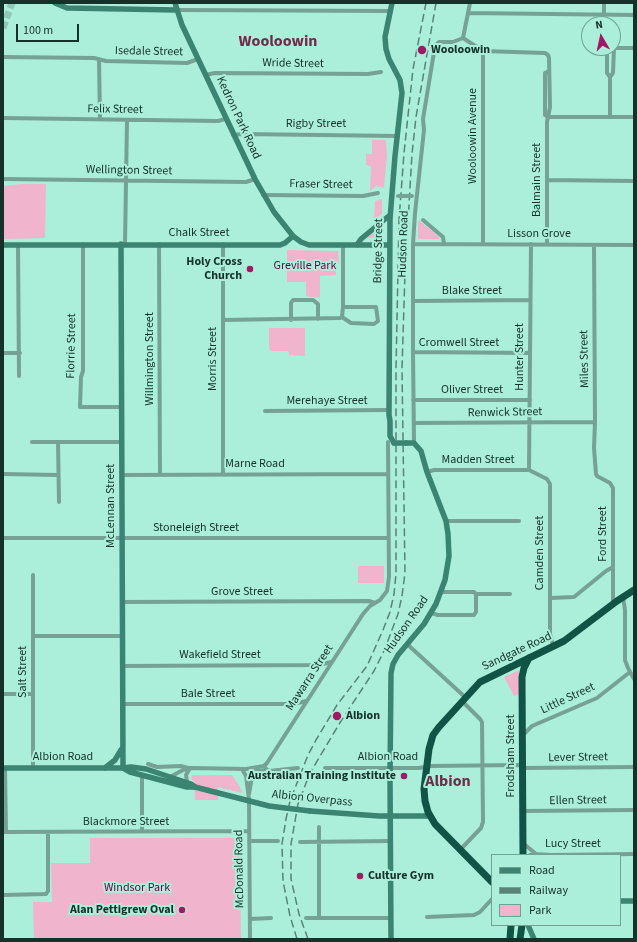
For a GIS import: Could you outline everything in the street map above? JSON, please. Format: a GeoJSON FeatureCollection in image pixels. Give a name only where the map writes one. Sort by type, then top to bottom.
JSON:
{"type":"FeatureCollection","features":[{"type":"Feature","properties":{"kind":"highway","name":"Sandgate Road"},"geometry":{"type":"LineString","coordinates":[[491,881],[437,826],[430,816],[426,806],[424,793],[426,767],[429,745],[433,735],[464,699],[483,680],[553,647],[568,638],[634,590]]}},
{"type":"Feature","properties":{"kind":"highway","name":"Sandgate Road"},"geometry":{"type":"LineString","coordinates":[[624,596],[634,593]]}},
{"type":"Feature","properties":{"kind":"highway","name":"Frodsham Street"},"geometry":{"type":"LineString","coordinates":[[523,854],[522,674],[529,658]]}},
{"type":"Feature","properties":{"kind":"highway"},"geometry":{"type":"LineString","coordinates":[[510,939],[511,926]]}},
{"type":"Feature","properties":{"kind":"highway"},"geometry":{"type":"LineString","coordinates":[[520,939],[522,927]]}},
{"type":"Feature","properties":{"kind":"main road"},"geometry":{"type":"LineString","coordinates":[[55,3],[67,8],[176,10]]}},
{"type":"Feature","properties":{"kind":"main road","name":"Kedron Park Road"},"geometry":{"type":"LineString","coordinates":[[175,3],[182,25],[255,179],[274,212],[293,236]]}},
{"type":"Feature","properties":{"kind":"main road"},"geometry":{"type":"LineString","coordinates":[[390,11],[392,3]]}},
{"type":"Feature","properties":{"kind":"main road","name":"Bridge Street"},"geometry":{"type":"LineString","coordinates":[[390,11],[385,37],[386,49],[389,59],[399,76],[402,88],[395,156],[395,195],[390,215],[389,413],[391,443]]}},
{"type":"Feature","properties":{"kind":"main road"},"geometry":{"type":"LineString","coordinates":[[357,245],[361,239],[390,215]]}},
{"type":"Feature","properties":{"kind":"main road"},"geometry":{"type":"LineString","coordinates":[[293,236],[300,242],[307,244],[390,245]]}},
{"type":"Feature","properties":{"kind":"main road","name":"Chalk Street"},"geometry":{"type":"LineString","coordinates":[[3,245],[282,244],[293,236]]}},
{"type":"Feature","properties":{"kind":"main road","name":"McLennan Street"},"geometry":{"type":"LineString","coordinates":[[123,244],[123,768]]}},
{"type":"Feature","properties":{"kind":"main road"},"geometry":{"type":"LineString","coordinates":[[391,443],[406,443],[414,445]]}},
{"type":"Feature","properties":{"kind":"main road","name":"Hudson Road"},"geometry":{"type":"LineString","coordinates":[[391,939],[391,673],[394,661],[431,613],[441,592],[450,556],[446,521],[427,472],[421,451],[414,445]]}},
{"type":"Feature","properties":{"kind":"main road"},"geometry":{"type":"LineString","coordinates":[[105,768],[115,760],[122,747]]}},
{"type":"Feature","properties":{"kind":"main road","name":"Albion Road"},"geometry":{"type":"LineString","coordinates":[[4,768],[123,768]]}},
{"type":"Feature","properties":{"kind":"main road","name":"Albion Overpass"},"geometry":{"type":"LineString","coordinates":[[123,768],[128,772],[142,776],[187,787],[195,787],[269,806],[310,811],[390,816],[430,816]]}},
{"type":"Feature","properties":{"kind":"main road","name":"Albion Overpass"},"geometry":{"type":"LineString","coordinates":[[123,768],[139,768],[187,782],[195,787]]}},
{"type":"Feature","properties":{"kind":"main road"},"geometry":{"type":"LineString","coordinates":[[621,901],[634,901]]}},
{"type":"Feature","properties":{"kind":"main road"},"geometry":{"type":"LineString","coordinates":[[528,926],[534,939]]}},
{"type":"Feature","properties":{"kind":"street"},"geometry":{"type":"LineString","coordinates":[[470,3],[463,38],[483,51]]}},
{"type":"Feature","properties":{"kind":"street"},"geometry":{"type":"LineString","coordinates":[[604,3],[604,14]]}},
{"type":"Feature","properties":{"kind":"street"},"geometry":{"type":"LineString","coordinates":[[176,10],[390,11]]}},
{"type":"Feature","properties":{"kind":"street"},"geometry":{"type":"LineString","coordinates":[[468,13],[634,15]]}},
{"type":"Feature","properties":{"kind":"street","name":"Hudson Road"},"geometry":{"type":"LineString","coordinates":[[414,445],[414,196],[424,130],[423,119],[435,46],[439,42],[453,42],[463,38]]}},
{"type":"Feature","properties":{"kind":"street"},"geometry":{"type":"LineString","coordinates":[[621,48],[634,48]]}},
{"type":"Feature","properties":{"kind":"street","name":"Balmain Street"},"geometry":{"type":"LineString","coordinates":[[483,51],[549,53],[550,107],[547,122],[547,244]]}},
{"type":"Feature","properties":{"kind":"street","name":"Wooloowin Avenue"},"geometry":{"type":"LineString","coordinates":[[483,51],[483,244]]}},
{"type":"Feature","properties":{"kind":"street","name":"Isedale Street"},"geometry":{"type":"LineString","coordinates":[[3,56],[94,58],[106,61],[187,63],[198,59]]}},
{"type":"Feature","properties":{"kind":"street"},"geometry":{"type":"LineString","coordinates":[[609,56],[606,73],[610,77]]}},
{"type":"Feature","properties":{"kind":"street"},"geometry":{"type":"LineString","coordinates":[[610,117],[610,77],[613,73],[612,56]]}},
{"type":"Feature","properties":{"kind":"street"},"geometry":{"type":"LineString","coordinates":[[99,59],[100,119]]}},
{"type":"Feature","properties":{"kind":"street","name":"Wride Street"},"geometry":{"type":"LineString","coordinates":[[205,75],[215,73],[376,74],[381,72]]}},
{"type":"Feature","properties":{"kind":"street"},"geometry":{"type":"LineString","coordinates":[[548,117],[634,117]]}},
{"type":"Feature","properties":{"kind":"street","name":"Felix Street"},"geometry":{"type":"LineString","coordinates":[[3,118],[219,121],[225,118]]}},
{"type":"Feature","properties":{"kind":"street"},"geometry":{"type":"LineString","coordinates":[[123,244],[127,120]]}},
{"type":"Feature","properties":{"kind":"street","name":"Rigby Street"},"geometry":{"type":"LineString","coordinates":[[234,135],[398,136]]}},
{"type":"Feature","properties":{"kind":"street","name":"Wellington Street"},"geometry":{"type":"LineString","coordinates":[[3,179],[246,182],[255,179]]}},
{"type":"Feature","properties":{"kind":"street"},"geometry":{"type":"LineString","coordinates":[[547,180],[634,181]]}},
{"type":"Feature","properties":{"kind":"street","name":"Fraser Street"},"geometry":{"type":"LineString","coordinates":[[264,195],[363,196],[378,193]]}},
{"type":"Feature","properties":{"kind":"street"},"geometry":{"type":"LineString","coordinates":[[395,195],[414,196]]}},
{"type":"Feature","properties":{"kind":"street"},"geometry":{"type":"LineString","coordinates":[[423,220],[443,236],[444,244]]}},
{"type":"Feature","properties":{"kind":"street","name":"Florrie Street"},"geometry":{"type":"LineString","coordinates":[[82,244],[83,371],[81,377],[80,407],[122,407]]}},
{"type":"Feature","properties":{"kind":"street","name":"Willmington Street"},"geometry":{"type":"LineString","coordinates":[[159,244],[160,475]]}},
{"type":"Feature","properties":{"kind":"street","name":"Morris Street"},"geometry":{"type":"LineString","coordinates":[[223,244],[223,474]]}},
{"type":"Feature","properties":{"kind":"street","name":"Lisson Grove"},"geometry":{"type":"LineString","coordinates":[[414,244],[634,245]]}},
{"type":"Feature","properties":{"kind":"street","name":"Hunter Street"},"geometry":{"type":"LineString","coordinates":[[529,470],[531,244]]}},
{"type":"Feature","properties":{"kind":"street"},"geometry":{"type":"LineString","coordinates":[[18,245],[19,376]]}},
{"type":"Feature","properties":{"kind":"street"},"geometry":{"type":"LineString","coordinates":[[342,317],[343,245]]}},
{"type":"Feature","properties":{"kind":"street","name":"Miles Street"},"geometry":{"type":"LineString","coordinates":[[594,245],[594,448],[596,474]]}},
{"type":"Feature","properties":{"kind":"street"},"geometry":{"type":"LineString","coordinates":[[291,320],[291,303],[293,300],[313,300],[318,304],[318,319]]}},
{"type":"Feature","properties":{"kind":"street","name":"Blake Street"},"geometry":{"type":"LineString","coordinates":[[414,300],[530,300]]}},
{"type":"Feature","properties":{"kind":"street"},"geometry":{"type":"LineString","coordinates":[[342,317],[351,323],[374,324],[378,321],[376,307],[343,307]]}},
{"type":"Feature","properties":{"kind":"street"},"geometry":{"type":"LineString","coordinates":[[223,320],[337,319],[342,317]]}},
{"type":"Feature","properties":{"kind":"street","name":"Cromwell Street"},"geometry":{"type":"LineString","coordinates":[[413,352],[530,353]]}},
{"type":"Feature","properties":{"kind":"street"},"geometry":{"type":"LineString","coordinates":[[3,353],[20,353]]}},
{"type":"Feature","properties":{"kind":"street","name":"Oliver Street"},"geometry":{"type":"LineString","coordinates":[[413,400],[530,400]]}},
{"type":"Feature","properties":{"kind":"street","name":"Merehaye Street"},"geometry":{"type":"LineString","coordinates":[[265,411],[389,413]]}},
{"type":"Feature","properties":{"kind":"street","name":"Renwick Street"},"geometry":{"type":"LineString","coordinates":[[414,423],[595,422]]}},
{"type":"Feature","properties":{"kind":"street"},"geometry":{"type":"LineString","coordinates":[[32,442],[122,442]]}},
{"type":"Feature","properties":{"kind":"street"},"geometry":{"type":"LineString","coordinates":[[58,442],[59,502]]}},
{"type":"Feature","properties":{"kind":"street","name":"Bridge Street"},"geometry":{"type":"LineString","coordinates":[[376,603],[384,596],[388,586],[388,474],[391,443]]}},
{"type":"Feature","properties":{"kind":"street","name":"Madden Street"},"geometry":{"type":"LineString","coordinates":[[427,472],[436,470],[529,470]]}},
{"type":"Feature","properties":{"kind":"street","name":"Camden Street"},"geometry":{"type":"LineString","coordinates":[[529,470],[547,479],[550,484],[550,634],[553,647]]}},
{"type":"Feature","properties":{"kind":"street"},"geometry":{"type":"LineString","coordinates":[[3,474],[58,475]]}},
{"type":"Feature","properties":{"kind":"street","name":"Marne Road"},"geometry":{"type":"LineString","coordinates":[[122,475],[388,474]]}},
{"type":"Feature","properties":{"kind":"street","name":"Ford Street"},"geometry":{"type":"LineString","coordinates":[[596,474],[610,483],[613,488],[614,604]]}},
{"type":"Feature","properties":{"kind":"street"},"geometry":{"type":"LineString","coordinates":[[446,521],[519,521]]}},
{"type":"Feature","properties":{"kind":"street","name":"Stoneleigh Street"},"geometry":{"type":"LineString","coordinates":[[3,538],[388,538]]}},
{"type":"Feature","properties":{"kind":"street"},"geometry":{"type":"LineString","coordinates":[[550,598],[574,597],[606,570],[613,567]]}},
{"type":"Feature","properties":{"kind":"street","name":"Salt Street"},"geometry":{"type":"LineString","coordinates":[[32,575],[33,768]]}},
{"type":"Feature","properties":{"kind":"street"},"geometry":{"type":"LineString","coordinates":[[441,592],[510,594]]}},
{"type":"Feature","properties":{"kind":"street"},"geometry":{"type":"LineString","coordinates":[[431,613],[437,615],[475,615],[476,594]]}},
{"type":"Feature","properties":{"kind":"street"},"geometry":{"type":"LineString","coordinates":[[624,596],[625,660],[634,679]]}},
{"type":"Feature","properties":{"kind":"street","name":"Grove Street"},"geometry":{"type":"LineString","coordinates":[[122,602],[376,603]]}},
{"type":"Feature","properties":{"kind":"street"},"geometry":{"type":"LineString","coordinates":[[361,602],[366,610]]}},
{"type":"Feature","properties":{"kind":"street","name":"Mawarra Street"},"geometry":{"type":"LineString","coordinates":[[264,766],[366,610],[376,603]]}},
{"type":"Feature","properties":{"kind":"street"},"geometry":{"type":"LineString","coordinates":[[33,636],[122,636]]}},
{"type":"Feature","properties":{"kind":"street"},"geometry":{"type":"LineString","coordinates":[[407,644],[464,699],[481,720],[482,827],[460,850]]}},
{"type":"Feature","properties":{"kind":"street","name":"Wakefield Street"},"geometry":{"type":"LineString","coordinates":[[122,666],[318,665],[331,662]]}},
{"type":"Feature","properties":{"kind":"street"},"geometry":{"type":"LineString","coordinates":[[318,665],[322,668],[324,674]]}},
{"type":"Feature","properties":{"kind":"street","name":"Little Street"},"geometry":{"type":"LineString","coordinates":[[522,735],[532,726],[597,698],[630,672]]}},
{"type":"Feature","properties":{"kind":"street"},"geometry":{"type":"LineString","coordinates":[[3,694],[33,694]]}},
{"type":"Feature","properties":{"kind":"street","name":"Bale Street"},"geometry":{"type":"LineString","coordinates":[[122,704],[294,704],[306,701]]}},
{"type":"Feature","properties":{"kind":"street"},"geometry":{"type":"LineString","coordinates":[[294,704],[301,709]]}},
{"type":"Feature","properties":{"kind":"street","name":"Little Street"},"geometry":{"type":"LineString","coordinates":[[522,722],[526,725],[532,726]]}},
{"type":"Feature","properties":{"kind":"street"},"geometry":{"type":"LineString","coordinates":[[148,764],[156,766],[269,771],[298,768]]}},
{"type":"Feature","properties":{"kind":"street"},"geometry":{"type":"LineString","coordinates":[[246,769],[264,766],[269,771]]}},
{"type":"Feature","properties":{"kind":"street","name":"Albion Road"},"geometry":{"type":"LineString","coordinates":[[325,768],[426,767]]}},
{"type":"Feature","properties":{"kind":"street","name":"Lever Street"},"geometry":{"type":"LineString","coordinates":[[426,767],[634,767]]}},
{"type":"Feature","properties":{"kind":"street"},"geometry":{"type":"LineString","coordinates":[[4,768],[4,832]]}},
{"type":"Feature","properties":{"kind":"street"},"geometry":{"type":"LineString","coordinates":[[170,777],[183,770],[191,768]]}},
{"type":"Feature","properties":{"kind":"street"},"geometry":{"type":"LineString","coordinates":[[187,782],[186,775],[191,768]]}},
{"type":"Feature","properties":{"kind":"street","name":"McDonald Road"},"geometry":{"type":"LineString","coordinates":[[246,769],[252,780],[249,799]]}},
{"type":"Feature","properties":{"kind":"street","name":"McDonald Road"},"geometry":{"type":"LineString","coordinates":[[246,769],[249,799],[250,939]]}},
{"type":"Feature","properties":{"kind":"street"},"geometry":{"type":"LineString","coordinates":[[142,776],[142,832]]}},
{"type":"Feature","properties":{"kind":"street","name":"Ellen Street"},"geometry":{"type":"LineString","coordinates":[[523,811],[634,810]]}},
{"type":"Feature","properties":{"kind":"street"},"geometry":{"type":"LineString","coordinates":[[319,826],[319,918]]}},
{"type":"Feature","properties":{"kind":"street","name":"Blackmore Street"},"geometry":{"type":"LineString","coordinates":[[4,832],[249,831]]}},
{"type":"Feature","properties":{"kind":"street"},"geometry":{"type":"LineString","coordinates":[[3,895],[46,894],[48,891],[48,832]]}},
{"type":"Feature","properties":{"kind":"street"},"geometry":{"type":"LineString","coordinates":[[249,841],[278,841]]}},
{"type":"Feature","properties":{"kind":"street"},"geometry":{"type":"LineString","coordinates":[[300,842],[391,841]]}},
{"type":"Feature","properties":{"kind":"street","name":"Lucy Street"},"geometry":{"type":"LineString","coordinates":[[523,843],[536,854]]}},
{"type":"Feature","properties":{"kind":"street","name":"Lucy Street"},"geometry":{"type":"LineString","coordinates":[[621,854],[634,854]]}},
{"type":"Feature","properties":{"kind":"street"},"geometry":{"type":"LineString","coordinates":[[427,917],[474,915],[480,912],[491,901]]}},
{"type":"Feature","properties":{"kind":"street"},"geometry":{"type":"LineString","coordinates":[[250,919],[270,918]]}},
{"type":"Feature","properties":{"kind":"street"},"geometry":{"type":"LineString","coordinates":[[306,918],[391,918]]}},
{"type":"Feature","properties":{"kind":"green space"},"geometry":{"type":"Polygon","coordinates":[[[372,140],[386,140],[387,156],[384,188],[376,186],[370,191],[371,166],[366,165],[366,154],[372,154],[372,140]]]}},
{"type":"Feature","properties":{"kind":"green space"},"geometry":{"type":"Polygon","coordinates":[[[46,184],[45,238],[3,239],[3,186],[46,184]]]}},
{"type":"Feature","properties":{"kind":"green space"},"geometry":{"type":"Polygon","coordinates":[[[382,199],[382,214],[374,220],[375,201],[382,199]]]}},
{"type":"Feature","properties":{"kind":"green space"},"geometry":{"type":"Polygon","coordinates":[[[418,220],[439,236],[439,239],[418,239],[418,220]]]}},
{"type":"Feature","properties":{"kind":"green space"},"geometry":{"type":"Polygon","coordinates":[[[382,224],[379,237],[367,238],[378,229],[382,224]]]}},
{"type":"Feature","properties":{"kind":"green space","name":"Greville Park"},"geometry":{"type":"Polygon","coordinates":[[[287,250],[338,251],[339,263],[336,264],[336,275],[320,276],[320,298],[306,296],[306,282],[287,282],[287,250]]]}},
{"type":"Feature","properties":{"kind":"green space"},"geometry":{"type":"Polygon","coordinates":[[[269,328],[305,328],[305,356],[289,355],[289,352],[287,351],[271,351],[269,348],[269,328]]]}},
{"type":"Feature","properties":{"kind":"green space"},"geometry":{"type":"Polygon","coordinates":[[[358,566],[384,566],[384,583],[358,583],[358,566]]]}},
{"type":"Feature","properties":{"kind":"green space"},"geometry":{"type":"Polygon","coordinates":[[[519,670],[519,694],[514,696],[504,677],[519,670]]]}},
{"type":"Feature","properties":{"kind":"green space"},"geometry":{"type":"Polygon","coordinates":[[[193,775],[232,775],[242,793],[218,787],[218,800],[195,800],[194,781],[191,777],[193,775]]]}},
{"type":"Feature","properties":{"kind":"green space","name":"Windsor Park"},"geometry":{"type":"Polygon","coordinates":[[[90,838],[234,838],[240,841],[241,939],[34,939],[33,902],[52,902],[51,863],[90,863],[90,838]]]}},
{"type":"Feature","properties":{"kind":"tunnel"},"geometry":{"type":"LineString","coordinates":[[3,28],[12,3]]}},
{"type":"Feature","properties":{"kind":"railway"},"geometry":{"type":"LineString","coordinates":[[297,939],[290,916],[283,881],[282,844],[290,801],[308,755],[316,740],[337,705],[367,666],[390,612],[394,594],[396,574],[396,369],[399,220],[404,153],[413,69],[426,3]]}},
{"type":"Feature","properties":{"kind":"railway"},"geometry":{"type":"LineString","coordinates":[[308,939],[299,914],[291,879],[291,844],[298,804],[310,773],[341,721],[374,671],[384,651],[398,614],[402,596],[405,573],[402,369],[405,272],[412,154],[416,117],[436,3]]}},
{"type":"Feature","properties":{"kind":"place","name":"Wooloowin"},"geometry":{"type":"Point","coordinates":[422,50]}},
{"type":"Feature","properties":{"kind":"place","name":"Holy Cross Church"},"geometry":{"type":"Point","coordinates":[250,269]}},
{"type":"Feature","properties":{"kind":"place","name":"Albion"},"geometry":{"type":"Point","coordinates":[337,716]}},
{"type":"Feature","properties":{"kind":"place","name":"Australian Training Institute"},"geometry":{"type":"Point","coordinates":[404,776]}},
{"type":"Feature","properties":{"kind":"place","name":"Culture Gym"},"geometry":{"type":"Point","coordinates":[360,876]}},
{"type":"Feature","properties":{"kind":"place","name":"Alan Pettigrew Oval"},"geometry":{"type":"Point","coordinates":[182,910]}},
{"type":"Feature","properties":{"kind":"district","name":"Wooloowin"},"geometry":{"type":"Point","coordinates":[278,42]}},
{"type":"Feature","properties":{"kind":"district","name":"Albion"},"geometry":{"type":"Point","coordinates":[448,782]}}]}
